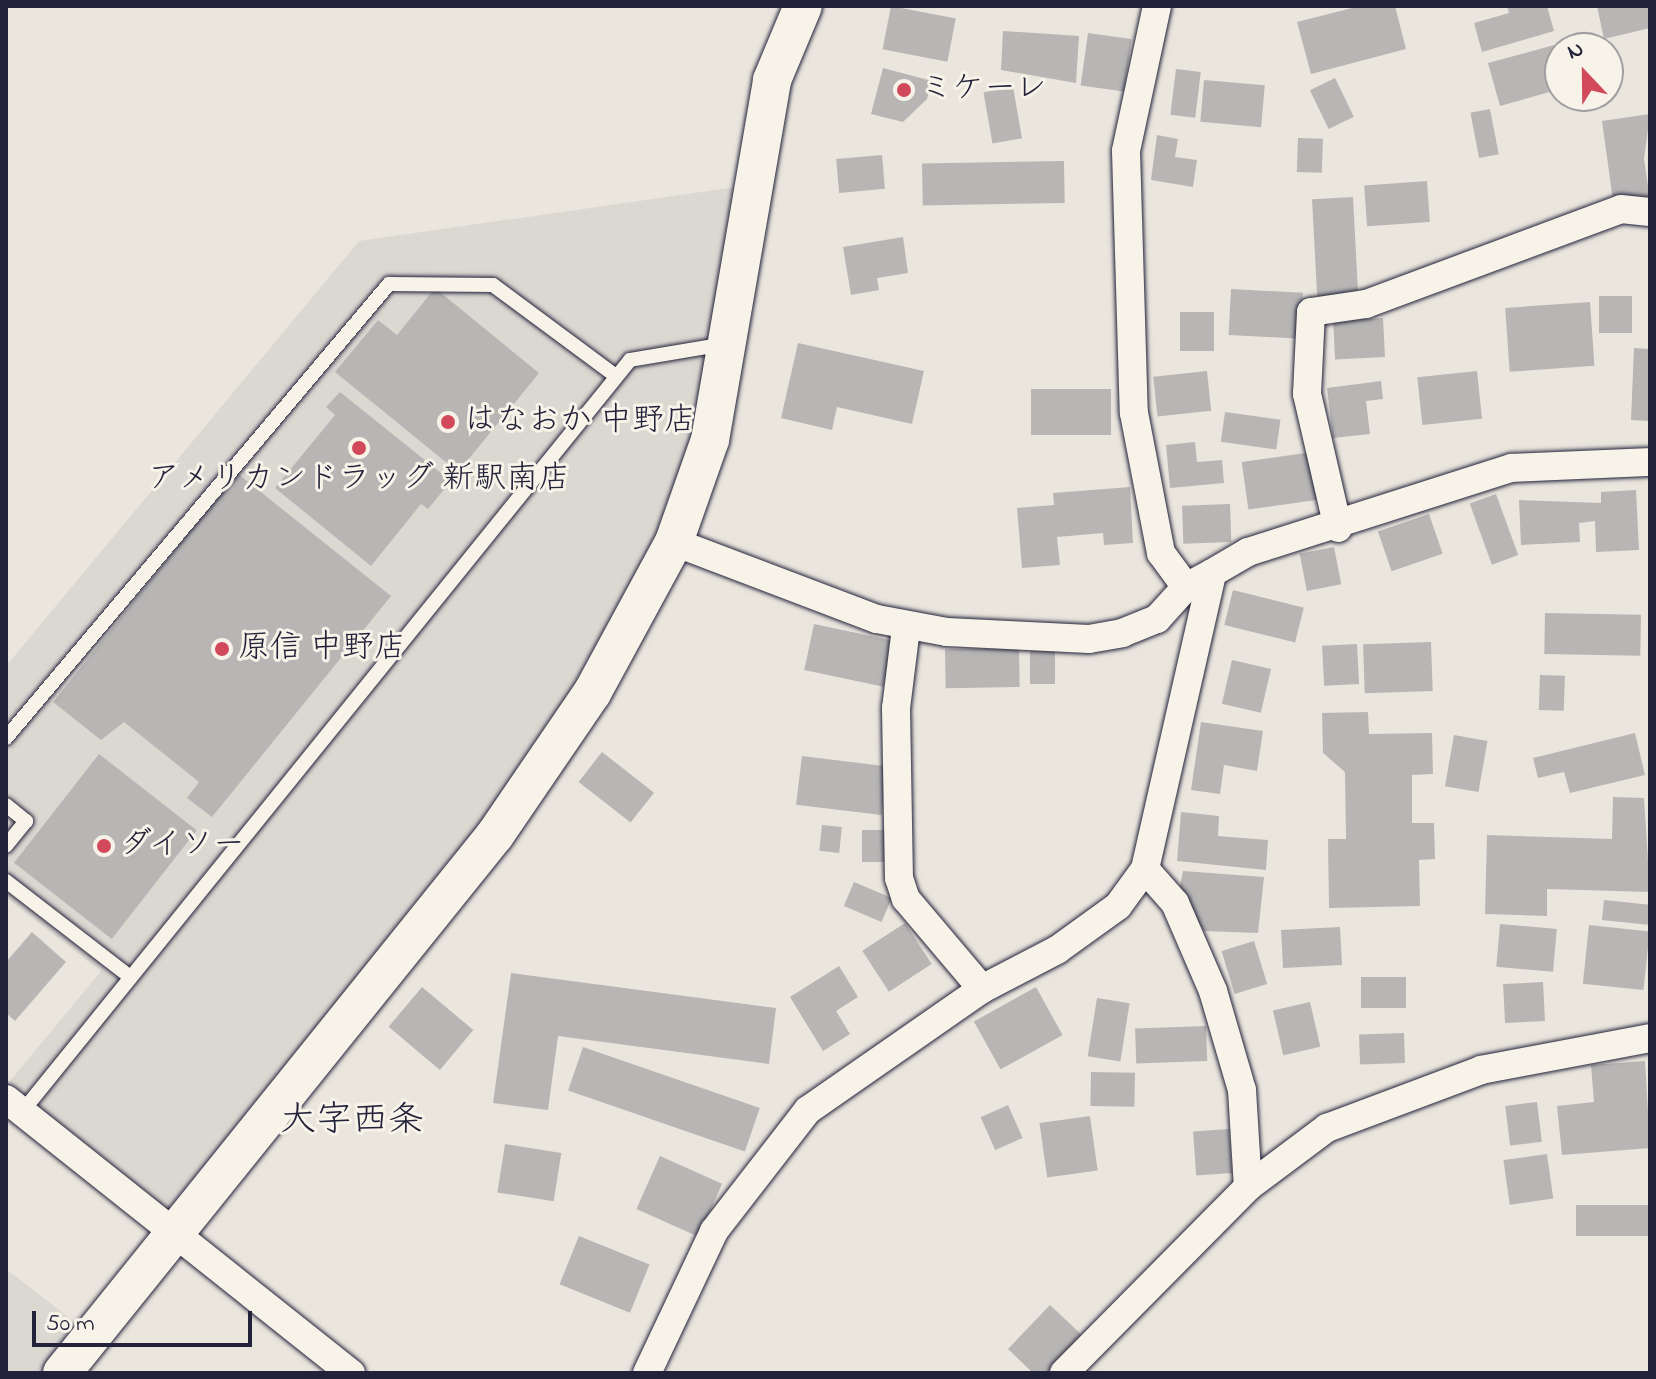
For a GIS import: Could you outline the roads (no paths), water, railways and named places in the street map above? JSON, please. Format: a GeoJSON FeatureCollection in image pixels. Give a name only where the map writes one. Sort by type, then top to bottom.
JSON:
{"type":"FeatureCollection","features":[{"type":"Feature","properties":{"kind":"street"},"geometry":{"type":"LineString","coordinates":[[62,1373],[495,835],[592,693],[674,542],[710,440],[772,80],[803,6]]}},
{"type":"Feature","properties":{"kind":"street"},"geometry":{"type":"LineString","coordinates":[[1157,6],[1126,151],[1124,264],[1143,460],[1161,553],[1186,587]]}},
{"type":"Feature","properties":{"kind":"street"},"geometry":{"type":"LineString","coordinates":[[1338,528],[1307,394],[1311,312],[1366,304],[1621,209],[1650,212]]}},
{"type":"Feature","properties":{"kind":"street"},"geometry":{"type":"LineString","coordinates":[[674,542],[906,628],[1089,639],[1157,619],[1186,587],[1248,552],[1338,528],[1512,468],[1650,462]]}},
{"type":"Feature","properties":{"kind":"street"},"geometry":{"type":"LineString","coordinates":[[647,1373],[714,1231],[808,1110],[982,989],[1057,950],[1118,906],[1145,869],[1212,573]]}},
{"type":"Feature","properties":{"kind":"street"},"geometry":{"type":"LineString","coordinates":[[906,628],[896,708],[899,878],[906,899],[982,989]]}},
{"type":"Feature","properties":{"kind":"street"},"geometry":{"type":"LineString","coordinates":[[1145,869],[1175,903],[1213,991],[1242,1090],[1248,1187]]}},
{"type":"Feature","properties":{"kind":"street"},"geometry":{"type":"LineString","coordinates":[[1064,1373],[1248,1187],[1327,1128],[1481,1070],[1650,1038]]}},
{"type":"Feature","properties":{"kind":"street"},"geometry":{"type":"LineString","coordinates":[[14,1106],[351,1373]]}},
{"type":"Feature","properties":{"kind":"lane"},"geometry":{"type":"LineString","coordinates":[[6,738],[389,284],[493,285],[616,376]]}},
{"type":"Feature","properties":{"kind":"lane"},"geometry":{"type":"LineString","coordinates":[[14,1106],[130,977],[630,360],[729,343]]}},
{"type":"Feature","properties":{"kind":"lane"},"geometry":{"type":"LineString","coordinates":[[6,805],[26,821],[6,846]]}},
{"type":"Feature","properties":{"kind":"lane"},"geometry":{"type":"LineString","coordinates":[[6,881],[130,977]]}},
{"type":"Feature","properties":{"kind":"place","name":"ミケーレ"},"geometry":{"type":"Point","coordinates":[904,90]}},
{"type":"Feature","properties":{"kind":"place","name":"はなおか 中野店"},"geometry":{"type":"Point","coordinates":[448,422]}},
{"type":"Feature","properties":{"kind":"place","name":"アメリカンドラッグ 新駅南店"},"geometry":{"type":"Point","coordinates":[359,448]}},
{"type":"Feature","properties":{"kind":"place","name":"原信 中野店"},"geometry":{"type":"Point","coordinates":[222,649]}},
{"type":"Feature","properties":{"kind":"place","name":"ダイソー"},"geometry":{"type":"Point","coordinates":[104,846]}},
{"type":"Feature","properties":{"kind":"district","name":"大字西条"},"geometry":{"type":"Point","coordinates":[352,1122]}}]}
